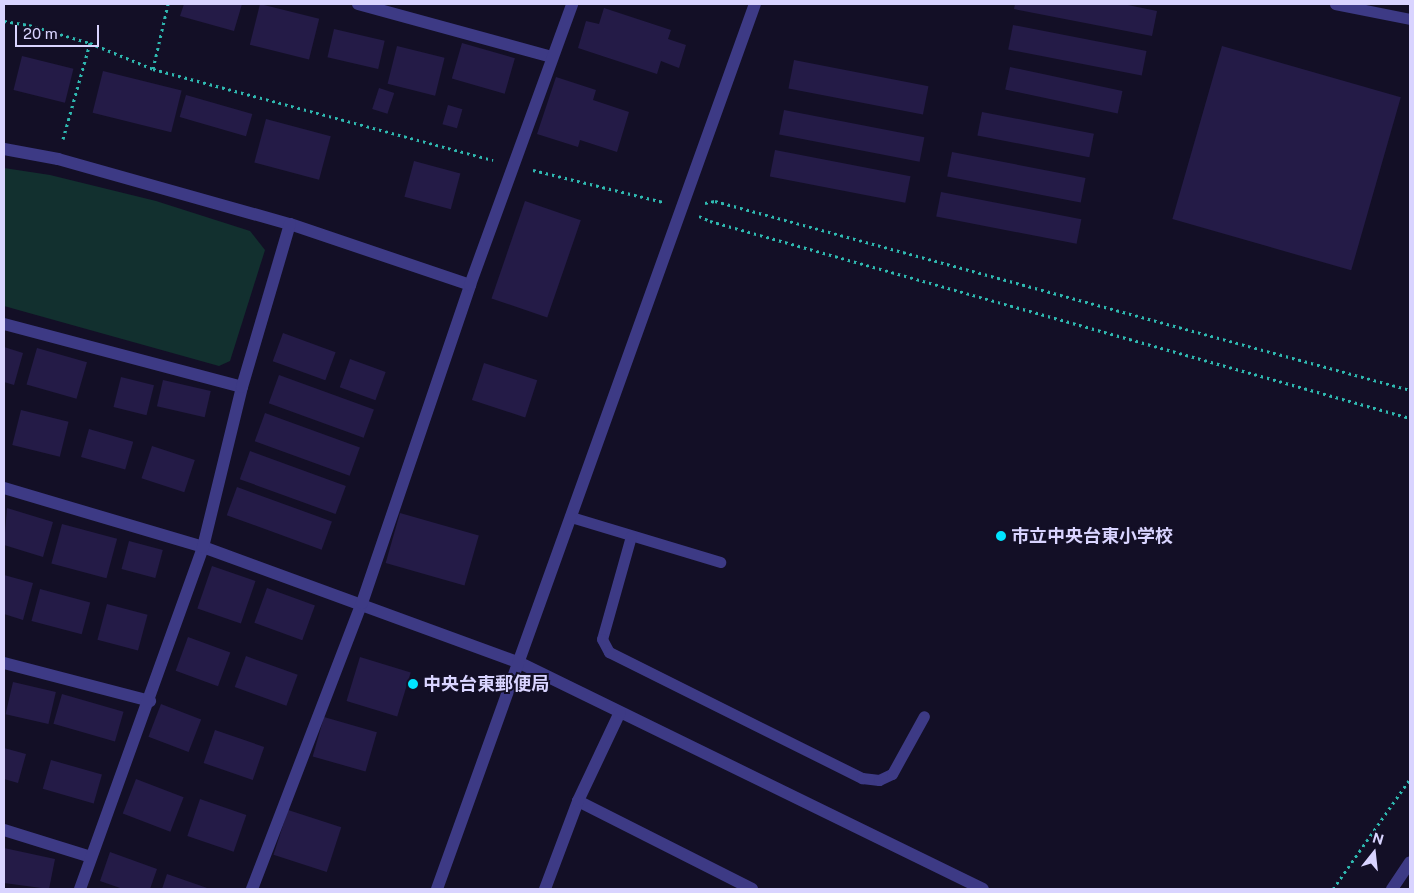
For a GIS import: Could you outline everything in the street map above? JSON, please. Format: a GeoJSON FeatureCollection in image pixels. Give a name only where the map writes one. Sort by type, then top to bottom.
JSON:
{"type":"FeatureCollection","features":[{"type":"Feature","properties":{"kind":"street"},"geometry":{"type":"LineString","coordinates":[[358,4],[552,57]]}},
{"type":"Feature","properties":{"kind":"street"},"geometry":{"type":"LineString","coordinates":[[252,889],[362,603],[470,285],[572,4]]}},
{"type":"Feature","properties":{"kind":"street"},"geometry":{"type":"LineString","coordinates":[[437,889],[520,663],[755,4]]}},
{"type":"Feature","properties":{"kind":"street"},"geometry":{"type":"LineString","coordinates":[[4,149],[58,159],[290,224],[470,285]]}},
{"type":"Feature","properties":{"kind":"street"},"geometry":{"type":"LineString","coordinates":[[80,889],[150,701],[203,547],[242,387],[290,224]]}},
{"type":"Feature","properties":{"kind":"street"},"geometry":{"type":"LineString","coordinates":[[4,324],[242,387]]}},
{"type":"Feature","properties":{"kind":"street"},"geometry":{"type":"LineString","coordinates":[[4,488],[203,547],[362,603],[520,663],[983,889]]}},
{"type":"Feature","properties":{"kind":"street"},"geometry":{"type":"LineString","coordinates":[[4,663],[150,701]]}},
{"type":"Feature","properties":{"kind":"street"},"geometry":{"type":"LineString","coordinates":[[545,889],[578,802],[620,712]]}},
{"type":"Feature","properties":{"kind":"street"},"geometry":{"type":"LineString","coordinates":[[578,802],[752,889]]}},
{"type":"Feature","properties":{"kind":"street"},"geometry":{"type":"LineString","coordinates":[[4,830],[91,856]]}},
{"type":"Feature","properties":{"kind":"street"},"geometry":{"type":"LineString","coordinates":[[1392,889],[1410,862]]}},
{"type":"Feature","properties":{"kind":"lane"},"geometry":{"type":"LineString","coordinates":[[1335,4],[1410,19]]}},
{"type":"Feature","properties":{"kind":"lane"},"geometry":{"type":"LineString","coordinates":[[571,518],[720,562]]}},
{"type":"Feature","properties":{"kind":"lane"},"geometry":{"type":"LineString","coordinates":[[631,536],[602,639],[609,652],[862,778],[879,780],[892,774],[924,716]]}},
{"type":"Feature","properties":{"kind":"path"},"geometry":{"type":"LineString","coordinates":[[153,69],[168,4]]}},
{"type":"Feature","properties":{"kind":"path"},"geometry":{"type":"LineString","coordinates":[[4,21],[29,25],[90,43],[153,69],[514,166],[682,207],[710,221],[1410,418]]}},
{"type":"Feature","properties":{"kind":"path"},"geometry":{"type":"LineString","coordinates":[[58,159],[90,43]]}},
{"type":"Feature","properties":{"kind":"path"},"geometry":{"type":"LineString","coordinates":[[682,207],[715,201],[1410,390]]}},
{"type":"Feature","properties":{"kind":"path"},"geometry":{"type":"LineString","coordinates":[[1333,889],[1410,779]]}},
{"type":"Feature","properties":{"kind":"green space"},"geometry":{"type":"Polygon","coordinates":[[[4,168],[50,175],[156,201],[250,231],[265,250],[230,361],[219,366],[4,306],[4,168]]]}},
{"type":"Feature","properties":{"kind":"building"},"geometry":{"type":"Polygon","coordinates":[[[184,4],[242,4],[234,31],[180,16],[184,4]]]}},
{"type":"Feature","properties":{"kind":"building"},"geometry":{"type":"Polygon","coordinates":[[[260,4],[319,19],[309,60],[250,45],[260,4]]]}},
{"type":"Feature","properties":{"kind":"building"},"geometry":{"type":"Polygon","coordinates":[[[1015,4],[1123,4],[1157,11],[1152,36],[1014,9],[1015,4]]]}},
{"type":"Feature","properties":{"kind":"building"},"geometry":{"type":"Polygon","coordinates":[[[604,8],[671,30],[668,39],[686,45],[679,68],[661,61],[657,74],[578,48],[586,21],[599,24],[604,8]]]}},
{"type":"Feature","properties":{"kind":"building"},"geometry":{"type":"Polygon","coordinates":[[[1013,25],[1147,51],[1142,75],[1008,50],[1013,25]]]}},
{"type":"Feature","properties":{"kind":"building"},"geometry":{"type":"Polygon","coordinates":[[[334,29],[385,41],[378,69],[327,57],[334,29]]]}},
{"type":"Feature","properties":{"kind":"building"},"geometry":{"type":"Polygon","coordinates":[[[462,43],[515,58],[505,94],[452,79],[462,43]]]}},
{"type":"Feature","properties":{"kind":"building"},"geometry":{"type":"Polygon","coordinates":[[[397,46],[445,58],[435,96],[388,84],[397,46]]]}},
{"type":"Feature","properties":{"kind":"building"},"geometry":{"type":"Polygon","coordinates":[[[1222,46],[1401,97],[1351,270],[1172,219],[1222,46]]]}},
{"type":"Feature","properties":{"kind":"building"},"geometry":{"type":"Polygon","coordinates":[[[22,56],[73,69],[65,103],[14,90],[22,56]]]}},
{"type":"Feature","properties":{"kind":"building"},"geometry":{"type":"Polygon","coordinates":[[[794,60],[928,86],[923,115],[788,88],[794,60]]]}},
{"type":"Feature","properties":{"kind":"building"},"geometry":{"type":"Polygon","coordinates":[[[1010,67],[1122,91],[1118,113],[1005,89],[1010,67]]]}},
{"type":"Feature","properties":{"kind":"building"},"geometry":{"type":"Polygon","coordinates":[[[103,71],[182,91],[171,132],[93,113],[103,71]]]}},
{"type":"Feature","properties":{"kind":"building"},"geometry":{"type":"Polygon","coordinates":[[[556,77],[596,90],[593,100],[629,112],[617,152],[580,140],[578,147],[537,134],[556,77]]]}},
{"type":"Feature","properties":{"kind":"building"},"geometry":{"type":"Polygon","coordinates":[[[379,88],[394,93],[387,114],[372,109],[379,88]]]}},
{"type":"Feature","properties":{"kind":"building"},"geometry":{"type":"Polygon","coordinates":[[[186,95],[252,114],[246,136],[180,117],[186,95]]]}},
{"type":"Feature","properties":{"kind":"building"},"geometry":{"type":"Polygon","coordinates":[[[448,105],[462,109],[457,128],[442,124],[448,105]]]}},
{"type":"Feature","properties":{"kind":"building"},"geometry":{"type":"Polygon","coordinates":[[[784,110],[924,137],[920,162],[779,135],[784,110]]]}},
{"type":"Feature","properties":{"kind":"building"},"geometry":{"type":"Polygon","coordinates":[[[982,112],[1094,134],[1089,157],[977,136],[982,112]]]}},
{"type":"Feature","properties":{"kind":"building"},"geometry":{"type":"Polygon","coordinates":[[[266,119],[331,136],[319,180],[254,162],[266,119]]]}},
{"type":"Feature","properties":{"kind":"building"},"geometry":{"type":"Polygon","coordinates":[[[775,150],[910,176],[905,203],[770,177],[775,150]]]}},
{"type":"Feature","properties":{"kind":"building"},"geometry":{"type":"Polygon","coordinates":[[[952,152],[1086,178],[1081,202],[947,177],[952,152]]]}},
{"type":"Feature","properties":{"kind":"building"},"geometry":{"type":"Polygon","coordinates":[[[414,161],[460,173],[451,209],[404,197],[414,161]]]}},
{"type":"Feature","properties":{"kind":"building"},"geometry":{"type":"Polygon","coordinates":[[[941,192],[1081,219],[1077,244],[936,217],[941,192]]]}},
{"type":"Feature","properties":{"kind":"building"},"geometry":{"type":"Polygon","coordinates":[[[525,201],[581,220],[547,318],[491,298],[525,201]]]}},
{"type":"Feature","properties":{"kind":"building"},"geometry":{"type":"Polygon","coordinates":[[[283,333],[336,352],[325,380],[273,361],[283,333]]]}},
{"type":"Feature","properties":{"kind":"building"},"geometry":{"type":"Polygon","coordinates":[[[4,347],[23,353],[14,385],[4,382],[4,347]]]}},
{"type":"Feature","properties":{"kind":"building"},"geometry":{"type":"Polygon","coordinates":[[[37,348],[87,362],[77,399],[27,385],[37,348]]]}},
{"type":"Feature","properties":{"kind":"building"},"geometry":{"type":"Polygon","coordinates":[[[350,359],[386,372],[375,400],[340,387],[350,359]]]}},
{"type":"Feature","properties":{"kind":"building"},"geometry":{"type":"Polygon","coordinates":[[[484,363],[537,380],[525,417],[472,400],[484,363]]]}},
{"type":"Feature","properties":{"kind":"building"},"geometry":{"type":"Polygon","coordinates":[[[279,375],[374,410],[364,438],[269,403],[279,375]]]}},
{"type":"Feature","properties":{"kind":"building"},"geometry":{"type":"Polygon","coordinates":[[[121,377],[154,385],[146,415],[114,407],[121,377]]]}},
{"type":"Feature","properties":{"kind":"building"},"geometry":{"type":"Polygon","coordinates":[[[163,380],[211,391],[205,417],[157,406],[163,380]]]}},
{"type":"Feature","properties":{"kind":"building"},"geometry":{"type":"Polygon","coordinates":[[[21,410],[69,422],[60,457],[12,445],[21,410]]]}},
{"type":"Feature","properties":{"kind":"building"},"geometry":{"type":"Polygon","coordinates":[[[265,413],[360,448],[350,476],[255,441],[265,413]]]}},
{"type":"Feature","properties":{"kind":"building"},"geometry":{"type":"Polygon","coordinates":[[[89,429],[133,442],[125,470],[81,457],[89,429]]]}},
{"type":"Feature","properties":{"kind":"building"},"geometry":{"type":"Polygon","coordinates":[[[152,446],[195,460],[184,492],[141,478],[152,446]]]}},
{"type":"Feature","properties":{"kind":"building"},"geometry":{"type":"Polygon","coordinates":[[[250,451],[346,486],[336,514],[240,479],[250,451]]]}},
{"type":"Feature","properties":{"kind":"building"},"geometry":{"type":"Polygon","coordinates":[[[237,487],[332,522],[322,550],[227,515],[237,487]]]}},
{"type":"Feature","properties":{"kind":"building"},"geometry":{"type":"Polygon","coordinates":[[[7,508],[53,522],[43,557],[4,545],[7,508]]]}},
{"type":"Feature","properties":{"kind":"building"},"geometry":{"type":"Polygon","coordinates":[[[400,513],[479,536],[464,586],[386,563],[400,513]]]}},
{"type":"Feature","properties":{"kind":"building"},"geometry":{"type":"Polygon","coordinates":[[[62,524],[117,539],[106,578],[51,564],[62,524]]]}},
{"type":"Feature","properties":{"kind":"building"},"geometry":{"type":"Polygon","coordinates":[[[129,541],[163,550],[155,578],[121,569],[129,541]]]}},
{"type":"Feature","properties":{"kind":"building"},"geometry":{"type":"Polygon","coordinates":[[[212,566],[255,581],[241,624],[197,609],[212,566]]]}},
{"type":"Feature","properties":{"kind":"building"},"geometry":{"type":"Polygon","coordinates":[[[4,575],[33,583],[23,620],[4,614],[4,575]]]}},
{"type":"Feature","properties":{"kind":"building"},"geometry":{"type":"Polygon","coordinates":[[[267,588],[315,605],[302,640],[254,623],[267,588]]]}},
{"type":"Feature","properties":{"kind":"building"},"geometry":{"type":"Polygon","coordinates":[[[40,589],[90,602],[82,634],[31,621],[40,589]]]}},
{"type":"Feature","properties":{"kind":"building"},"geometry":{"type":"Polygon","coordinates":[[[107,604],[148,615],[138,651],[97,640],[107,604]]]}},
{"type":"Feature","properties":{"kind":"building"},"geometry":{"type":"Polygon","coordinates":[[[188,637],[230,652],[218,686],[176,671],[188,637]]]}},
{"type":"Feature","properties":{"kind":"building"},"geometry":{"type":"Polygon","coordinates":[[[246,656],[298,675],[286,706],[235,687],[246,656]]]}},
{"type":"Feature","properties":{"kind":"building"},"geometry":{"type":"Polygon","coordinates":[[[360,657],[411,672],[397,716],[347,701],[360,657]]]}},
{"type":"Feature","properties":{"kind":"building"},"geometry":{"type":"Polygon","coordinates":[[[13,682],[56,692],[48,724],[6,714],[13,682]]]}},
{"type":"Feature","properties":{"kind":"building"},"geometry":{"type":"Polygon","coordinates":[[[62,694],[124,712],[115,741],[53,724],[62,694]]]}},
{"type":"Feature","properties":{"kind":"building"},"geometry":{"type":"Polygon","coordinates":[[[161,704],[201,719],[189,752],[148,737],[161,704]]]}},
{"type":"Feature","properties":{"kind":"building"},"geometry":{"type":"Polygon","coordinates":[[[324,717],[377,732],[366,772],[313,756],[324,717]]]}},
{"type":"Feature","properties":{"kind":"building"},"geometry":{"type":"Polygon","coordinates":[[[215,730],[264,747],[253,780],[204,763],[215,730]]]}},
{"type":"Feature","properties":{"kind":"building"},"geometry":{"type":"Polygon","coordinates":[[[4,748],[26,754],[18,783],[4,779],[4,748]]]}},
{"type":"Feature","properties":{"kind":"building"},"geometry":{"type":"Polygon","coordinates":[[[51,760],[102,775],[94,803],[43,789],[51,760]]]}},
{"type":"Feature","properties":{"kind":"building"},"geometry":{"type":"Polygon","coordinates":[[[136,779],[184,797],[170,832],[123,814],[136,779]]]}},
{"type":"Feature","properties":{"kind":"building"},"geometry":{"type":"Polygon","coordinates":[[[200,799],[246,815],[234,852],[187,836],[200,799]]]}},
{"type":"Feature","properties":{"kind":"building"},"geometry":{"type":"Polygon","coordinates":[[[288,810],[341,827],[327,872],[273,855],[288,810]]]}},
{"type":"Feature","properties":{"kind":"building"},"geometry":{"type":"Polygon","coordinates":[[[4,848],[55,859],[49,889],[4,883],[4,848]]]}},
{"type":"Feature","properties":{"kind":"building"},"geometry":{"type":"Polygon","coordinates":[[[110,852],[157,869],[150,889],[123,889],[100,881],[110,852]]]}},
{"type":"Feature","properties":{"kind":"building"},"geometry":{"type":"Polygon","coordinates":[[[167,874],[210,889],[162,889],[167,874]]]}},
{"type":"Feature","properties":{"kind":"place","name":"市立中央台東小学校"},"geometry":{"type":"Point","coordinates":[1001,536]}},
{"type":"Feature","properties":{"kind":"place","name":"中央台東郵便局"},"geometry":{"type":"Point","coordinates":[413,684]}}]}
